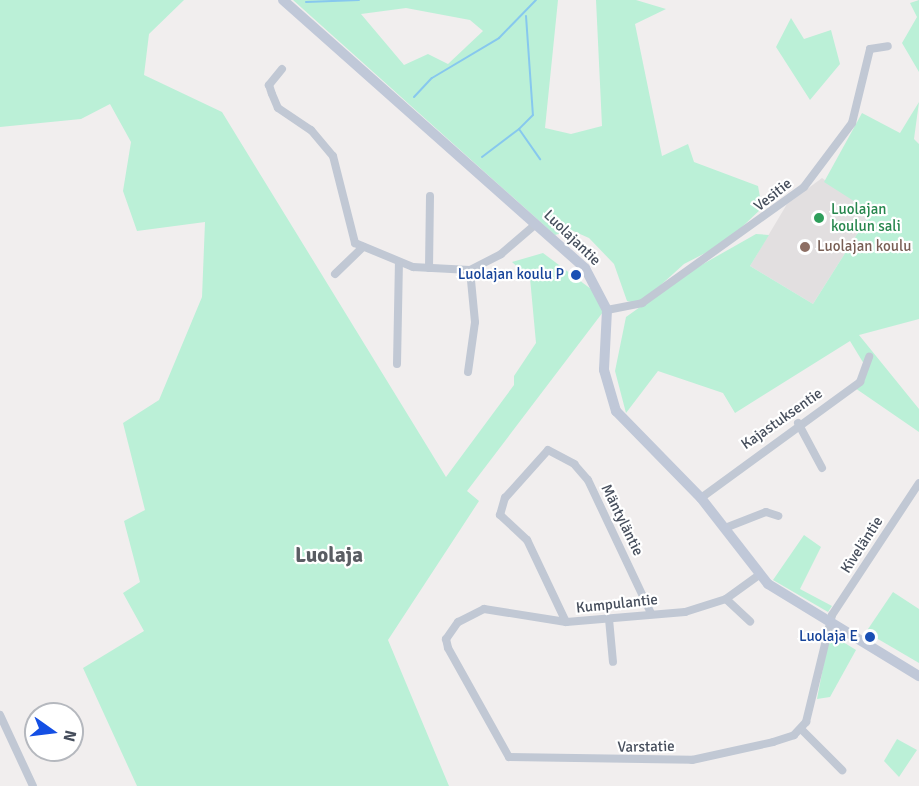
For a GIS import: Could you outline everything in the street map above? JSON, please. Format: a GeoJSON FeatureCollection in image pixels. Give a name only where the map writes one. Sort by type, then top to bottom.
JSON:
{"type":"FeatureCollection","features":[{"type":"Feature","properties":{"kind":"main road","name":"Luolajantie"},"geometry":{"type":"LineString","coordinates":[[283,0],[585,268],[607,310]]}},
{"type":"Feature","properties":{"kind":"main road"},"geometry":{"type":"LineString","coordinates":[[607,310],[604,370],[616,411],[701,498],[759,575],[792,603],[919,676]]}},
{"type":"Feature","properties":{"kind":"street","name":"Vesitie"},"geometry":{"type":"LineString","coordinates":[[607,310],[642,303],[804,187],[852,123],[870,50],[888,46]]}},
{"type":"Feature","properties":{"kind":"street"},"geometry":{"type":"LineString","coordinates":[[282,69],[269,85],[272,94],[278,108],[311,130],[333,156],[355,243],[399,262],[429,268],[470,270],[501,254],[536,224]]}},
{"type":"Feature","properties":{"kind":"street"},"geometry":{"type":"LineString","coordinates":[[429,268],[430,196]]}},
{"type":"Feature","properties":{"kind":"street"},"geometry":{"type":"LineString","coordinates":[[335,274],[363,247]]}},
{"type":"Feature","properties":{"kind":"street"},"geometry":{"type":"LineString","coordinates":[[398,364],[399,262]]}},
{"type":"Feature","properties":{"kind":"street"},"geometry":{"type":"LineString","coordinates":[[468,372],[475,322],[470,270]]}},
{"type":"Feature","properties":{"kind":"street","name":"Kajastuksentie"},"geometry":{"type":"LineString","coordinates":[[701,498],[798,423],[860,382],[869,357]]}},
{"type":"Feature","properties":{"kind":"street"},"geometry":{"type":"LineString","coordinates":[[798,423],[822,468]]}},
{"type":"Feature","properties":{"kind":"street","name":"Mäntyläntie"},"geometry":{"type":"LineString","coordinates":[[566,622],[527,540],[500,515],[505,498],[542,453],[556,451],[574,464],[598,497],[651,613]]}},
{"type":"Feature","properties":{"kind":"street","name":"Kiveläntie"},"geometry":{"type":"LineString","coordinates":[[829,623],[919,483]]}},
{"type":"Feature","properties":{"kind":"street"},"geometry":{"type":"LineString","coordinates":[[725,528],[766,512],[778,516]]}},
{"type":"Feature","properties":{"kind":"street","name":"Kumpulantie"},"geometry":{"type":"LineString","coordinates":[[446,639],[458,622],[484,609],[566,622],[651,613],[686,612],[726,599],[759,575]]}},
{"type":"Feature","properties":{"kind":"street"},"geometry":{"type":"LineString","coordinates":[[726,599],[750,621]]}},
{"type":"Feature","properties":{"kind":"street"},"geometry":{"type":"LineString","coordinates":[[609,619],[613,662]]}},
{"type":"Feature","properties":{"kind":"street"},"geometry":{"type":"LineString","coordinates":[[829,623],[814,701],[802,729],[842,770]]}},
{"type":"Feature","properties":{"kind":"street","name":"Varstatie"},"geometry":{"type":"LineString","coordinates":[[446,639],[509,757],[692,760],[733,754],[802,729]]}},
{"type":"Feature","properties":{"kind":"street"},"geometry":{"type":"LineString","coordinates":[[0,715],[33,786]]}},
{"type":"Feature","properties":{"kind":"shaded area","name":"Luolajan koulu"},"geometry":{"type":"Polygon","coordinates":[[[822,178],[871,212],[813,304],[750,266],[787,204],[822,178]]]}},
{"type":"Feature","properties":{"kind":"green space"},"geometry":{"type":"Polygon","coordinates":[[[0,0],[184,0],[149,34],[144,75],[222,112],[446,477],[514,385],[514,376],[536,343],[530,278],[512,262],[543,253],[595,292],[603,312],[467,491],[479,501],[388,640],[449,786],[137,786],[83,668],[144,631],[123,593],[140,582],[124,521],[145,510],[123,423],[159,400],[202,297],[205,222],[137,231],[123,191],[131,142],[110,104],[81,119],[0,127],[0,0]]]}},
{"type":"Feature","properties":{"kind":"green space"},"geometry":{"type":"Polygon","coordinates":[[[293,0],[558,0],[545,128],[571,134],[602,126],[596,0],[636,0],[666,9],[635,24],[662,156],[688,144],[694,162],[758,186],[762,208],[742,227],[744,233],[684,264],[652,293],[635,303],[627,301],[614,264],[589,238],[571,230],[555,235],[293,0]],[[406,8],[361,14],[404,65],[428,54],[448,64],[483,31],[470,20],[406,8]]]}},
{"type":"Feature","properties":{"kind":"green space"},"geometry":{"type":"Polygon","coordinates":[[[919,0],[919,72],[902,43],[917,17],[910,3],[919,0]]]}},
{"type":"Feature","properties":{"kind":"green space"},"geometry":{"type":"Polygon","coordinates":[[[791,18],[804,39],[831,30],[840,64],[810,100],[776,47],[791,18]]]}},
{"type":"Feature","properties":{"kind":"green space"},"geometry":{"type":"Polygon","coordinates":[[[919,102],[914,139],[919,144],[919,319],[859,335],[919,409],[919,432],[855,388],[864,364],[850,341],[735,413],[723,393],[658,371],[626,413],[615,371],[626,317],[689,272],[756,234],[769,235],[750,266],[813,304],[871,212],[824,182],[862,113],[900,133],[919,102]]]}},
{"type":"Feature","properties":{"kind":"green space"},"geometry":{"type":"Polygon","coordinates":[[[804,535],[821,547],[800,589],[832,606],[828,612],[773,580],[804,535]]]}},
{"type":"Feature","properties":{"kind":"green space"},"geometry":{"type":"Polygon","coordinates":[[[893,592],[919,609],[919,663],[866,632],[893,592]]]}},
{"type":"Feature","properties":{"kind":"green space"},"geometry":{"type":"Polygon","coordinates":[[[840,640],[856,650],[830,697],[817,699],[828,641],[840,640]]]}},
{"type":"Feature","properties":{"kind":"green space"},"geometry":{"type":"Polygon","coordinates":[[[897,739],[917,750],[899,777],[884,761],[897,739]]]}},
{"type":"Feature","properties":{"kind":"waterway"},"geometry":{"type":"LineString","coordinates":[[306,2],[359,0]]}},
{"type":"Feature","properties":{"kind":"waterway"},"geometry":{"type":"LineString","coordinates":[[414,97],[432,78],[499,38],[536,0]]}},
{"type":"Feature","properties":{"kind":"waterway"},"geometry":{"type":"LineString","coordinates":[[526,16],[533,115],[519,129],[540,159]]}},
{"type":"Feature","properties":{"kind":"waterway"},"geometry":{"type":"LineString","coordinates":[[482,157],[519,129]]}},
{"type":"Feature","properties":{"kind":"place","name":"Luolajan koulun sali"},"geometry":{"type":"Point","coordinates":[819,218]}},
{"type":"Feature","properties":{"kind":"place","name":"Luolajan koulu"},"geometry":{"type":"Point","coordinates":[805,247]}},
{"type":"Feature","properties":{"kind":"place","name":"Luolajan koulu P"},"geometry":{"type":"Point","coordinates":[576,275]}},
{"type":"Feature","properties":{"kind":"place","name":"Luolaja E"},"geometry":{"type":"Point","coordinates":[870,637]}},
{"type":"Feature","properties":{"kind":"district","name":"Luolaja"},"geometry":{"type":"Point","coordinates":[329,555]}}]}
